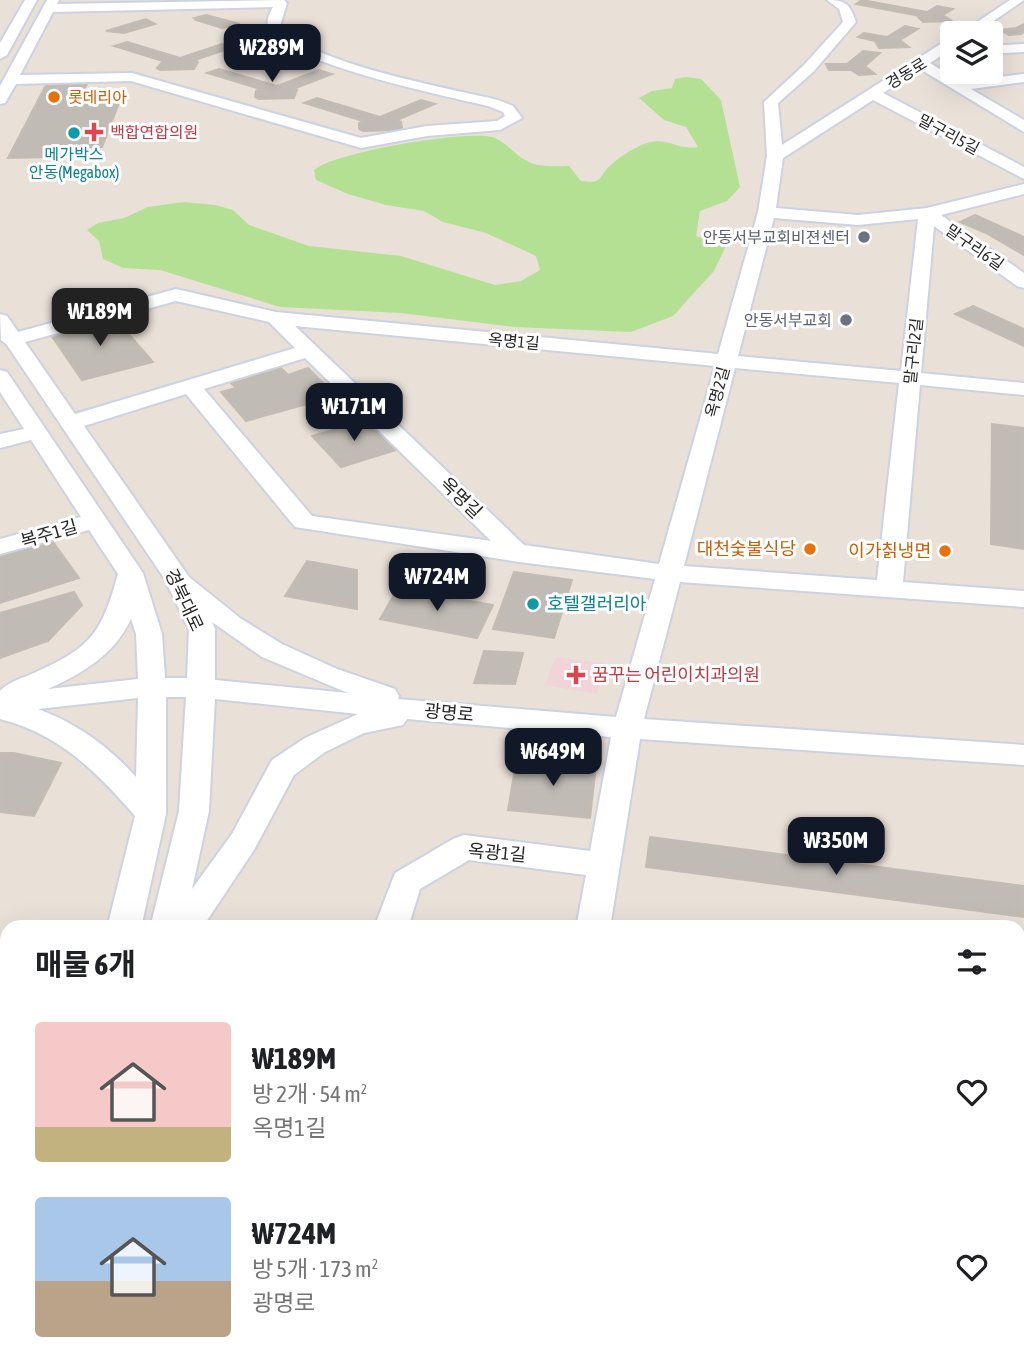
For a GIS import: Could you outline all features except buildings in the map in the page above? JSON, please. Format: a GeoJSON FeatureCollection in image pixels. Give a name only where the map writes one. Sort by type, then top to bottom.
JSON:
{"type":"FeatureCollection","features":[{"type":"Feature","properties":{"kind":"street"},"geometry":{"type":"LineString","coordinates":[[0,55],[32,0]]}},
{"type":"Feature","properties":{"kind":"street","name":"옥명2길"},"geometry":{"type":"LineString","coordinates":[[627,728],[766,212],[775,156],[771,102],[809,68],[850,22],[845,7],[833,0]]}},
{"type":"Feature","properties":{"kind":"street"},"geometry":{"type":"LineString","coordinates":[[986,21],[1018,0]]}},
{"type":"Feature","properties":{"kind":"street"},"geometry":{"type":"LineString","coordinates":[[0,100],[51,4],[283,2],[273,20],[274,28],[281,37],[296,46],[356,68],[493,103],[508,109],[514,118],[500,125],[427,131],[361,144],[132,77],[11,80]]}},
{"type":"Feature","properties":{"kind":"street"},"geometry":{"type":"LineString","coordinates":[[1003,49],[1024,48]]}},
{"type":"Feature","properties":{"kind":"street","name":"경동로"},"geometry":{"type":"LineString","coordinates":[[775,156],[940,54]]}},
{"type":"Feature","properties":{"kind":"street"},"geometry":{"type":"LineString","coordinates":[[921,64],[1024,127]]}},
{"type":"Feature","properties":{"kind":"street"},"geometry":{"type":"LineString","coordinates":[[957,86],[1024,78]]}},
{"type":"Feature","properties":{"kind":"street","name":"말구리5길"},"geometry":{"type":"LineString","coordinates":[[873,94],[1024,174]]}},
{"type":"Feature","properties":{"kind":"street"},"geometry":{"type":"LineString","coordinates":[[1003,114],[1024,111]]}},
{"type":"Feature","properties":{"kind":"street"},"geometry":{"type":"LineString","coordinates":[[766,212],[858,220],[927,213],[1024,189]]}},
{"type":"Feature","properties":{"kind":"street","name":"말구리6길"},"geometry":{"type":"LineString","coordinates":[[927,213],[1024,282]]}},
{"type":"Feature","properties":{"kind":"street","name":"말구리2길"},"geometry":{"type":"LineString","coordinates":[[889,589],[927,213]]}},
{"type":"Feature","properties":{"kind":"street","name":"옥명1길"},"geometry":{"type":"LineString","coordinates":[[6,330],[176,295],[276,318],[1024,389]]}},
{"type":"Feature","properties":{"kind":"street","name":"옥명길"},"geometry":{"type":"LineString","coordinates":[[276,318],[519,554]]}},
{"type":"Feature","properties":{"kind":"street","name":"경북대로"},"geometry":{"type":"LineString","coordinates":[[6,330],[177,578],[201,629],[201,688],[194,811],[169,920]]}},
{"type":"Feature","properties":{"kind":"street"},"geometry":{"type":"LineString","coordinates":[[69,423],[309,350]]}},
{"type":"Feature","properties":{"kind":"street"},"geometry":{"type":"LineString","coordinates":[[0,376],[130,573],[149,634],[152,687],[151,814],[126,920]]}},
{"type":"Feature","properties":{"kind":"street"},"geometry":{"type":"LineString","coordinates":[[190,386],[304,522],[668,573],[1024,599]]}},
{"type":"Feature","properties":{"kind":"street"},"geometry":{"type":"LineString","coordinates":[[0,441],[37,432]]}},
{"type":"Feature","properties":{"kind":"street","name":"복주1길"},"geometry":{"type":"LineString","coordinates":[[0,547],[97,520]]}},
{"type":"Feature","properties":{"kind":"street"},"geometry":{"type":"LineString","coordinates":[[0,704],[79,662],[106,640],[127,603],[130,573]]}},
{"type":"Feature","properties":{"kind":"street"},"geometry":{"type":"LineString","coordinates":[[177,578],[237,629],[274,651],[334,679],[434,712]]}},
{"type":"Feature","properties":{"kind":"street","name":"광명로"},"geometry":{"type":"LineString","coordinates":[[0,704],[152,687],[201,688],[434,712],[627,728],[1024,755]]}},
{"type":"Feature","properties":{"kind":"street"},"geometry":{"type":"LineString","coordinates":[[0,704],[76,737],[100,756],[151,814]]}},
{"type":"Feature","properties":{"kind":"street"},"geometry":{"type":"LineString","coordinates":[[189,920],[243,842],[283,768],[315,744],[357,724],[434,712]]}},
{"type":"Feature","properties":{"kind":"street"},"geometry":{"type":"LineString","coordinates":[[594,920],[627,728]]}},
{"type":"Feature","properties":{"kind":"street","name":"옥광1길"},"geometry":{"type":"LineString","coordinates":[[393,920],[405,882],[464,847],[604,864]]}},
{"type":"Feature","properties":{"kind":"shaded area","name":"꿈꾸는 어린이치과의원"},"geometry":{"type":"Polygon","coordinates":[[[556,657],[607,664],[597,694],[545,685],[556,657]]]}},
{"type":"Feature","properties":{"kind":"green space"},"geometry":{"type":"Polygon","coordinates":[[[675,79],[701,79],[721,100],[740,187],[727,201],[700,211],[696,236],[726,246],[714,271],[673,316],[631,332],[515,327],[401,313],[280,307],[160,270],[123,268],[103,259],[99,241],[87,230],[98,223],[124,218],[148,207],[184,202],[215,205],[233,210],[249,225],[309,246],[401,256],[495,285],[521,281],[540,270],[536,256],[486,233],[443,222],[424,211],[386,205],[348,194],[316,180],[314,170],[347,156],[372,150],[429,140],[477,136],[497,139],[522,158],[537,165],[569,166],[581,181],[594,181],[600,179],[619,158],[644,144],[661,142],[698,147],[686,127],[664,120],[639,98],[652,91],[672,88],[675,79]]]}},
{"type":"Feature","properties":{"kind":"place","name":"롯데리아"},"geometry":{"type":"Point","coordinates":[54,97]}},
{"type":"Feature","properties":{"kind":"place","name":"백합연합의원"},"geometry":{"type":"Point","coordinates":[94,132]}},
{"type":"Feature","properties":{"kind":"place","name":"메가박스 안동(Megabox)"},"geometry":{"type":"Point","coordinates":[74,133]}},
{"type":"Feature","properties":{"kind":"place","name":"안동서부교회비젼센터"},"geometry":{"type":"Point","coordinates":[864,237]}},
{"type":"Feature","properties":{"kind":"place","name":"안동서부교회"},"geometry":{"type":"Point","coordinates":[846,320]}},
{"type":"Feature","properties":{"kind":"place","name":"대천숯불식당"},"geometry":{"type":"Point","coordinates":[810,549]}},
{"type":"Feature","properties":{"kind":"place","name":"이가칡냉면"},"geometry":{"type":"Point","coordinates":[945,551]}},
{"type":"Feature","properties":{"kind":"place","name":"호텔갤러리아"},"geometry":{"type":"Point","coordinates":[533,604]}},
{"type":"Feature","properties":{"kind":"place","name":"꿈꾸는 어린이치과의원"},"geometry":{"type":"Point","coordinates":[576,675]}}]}
